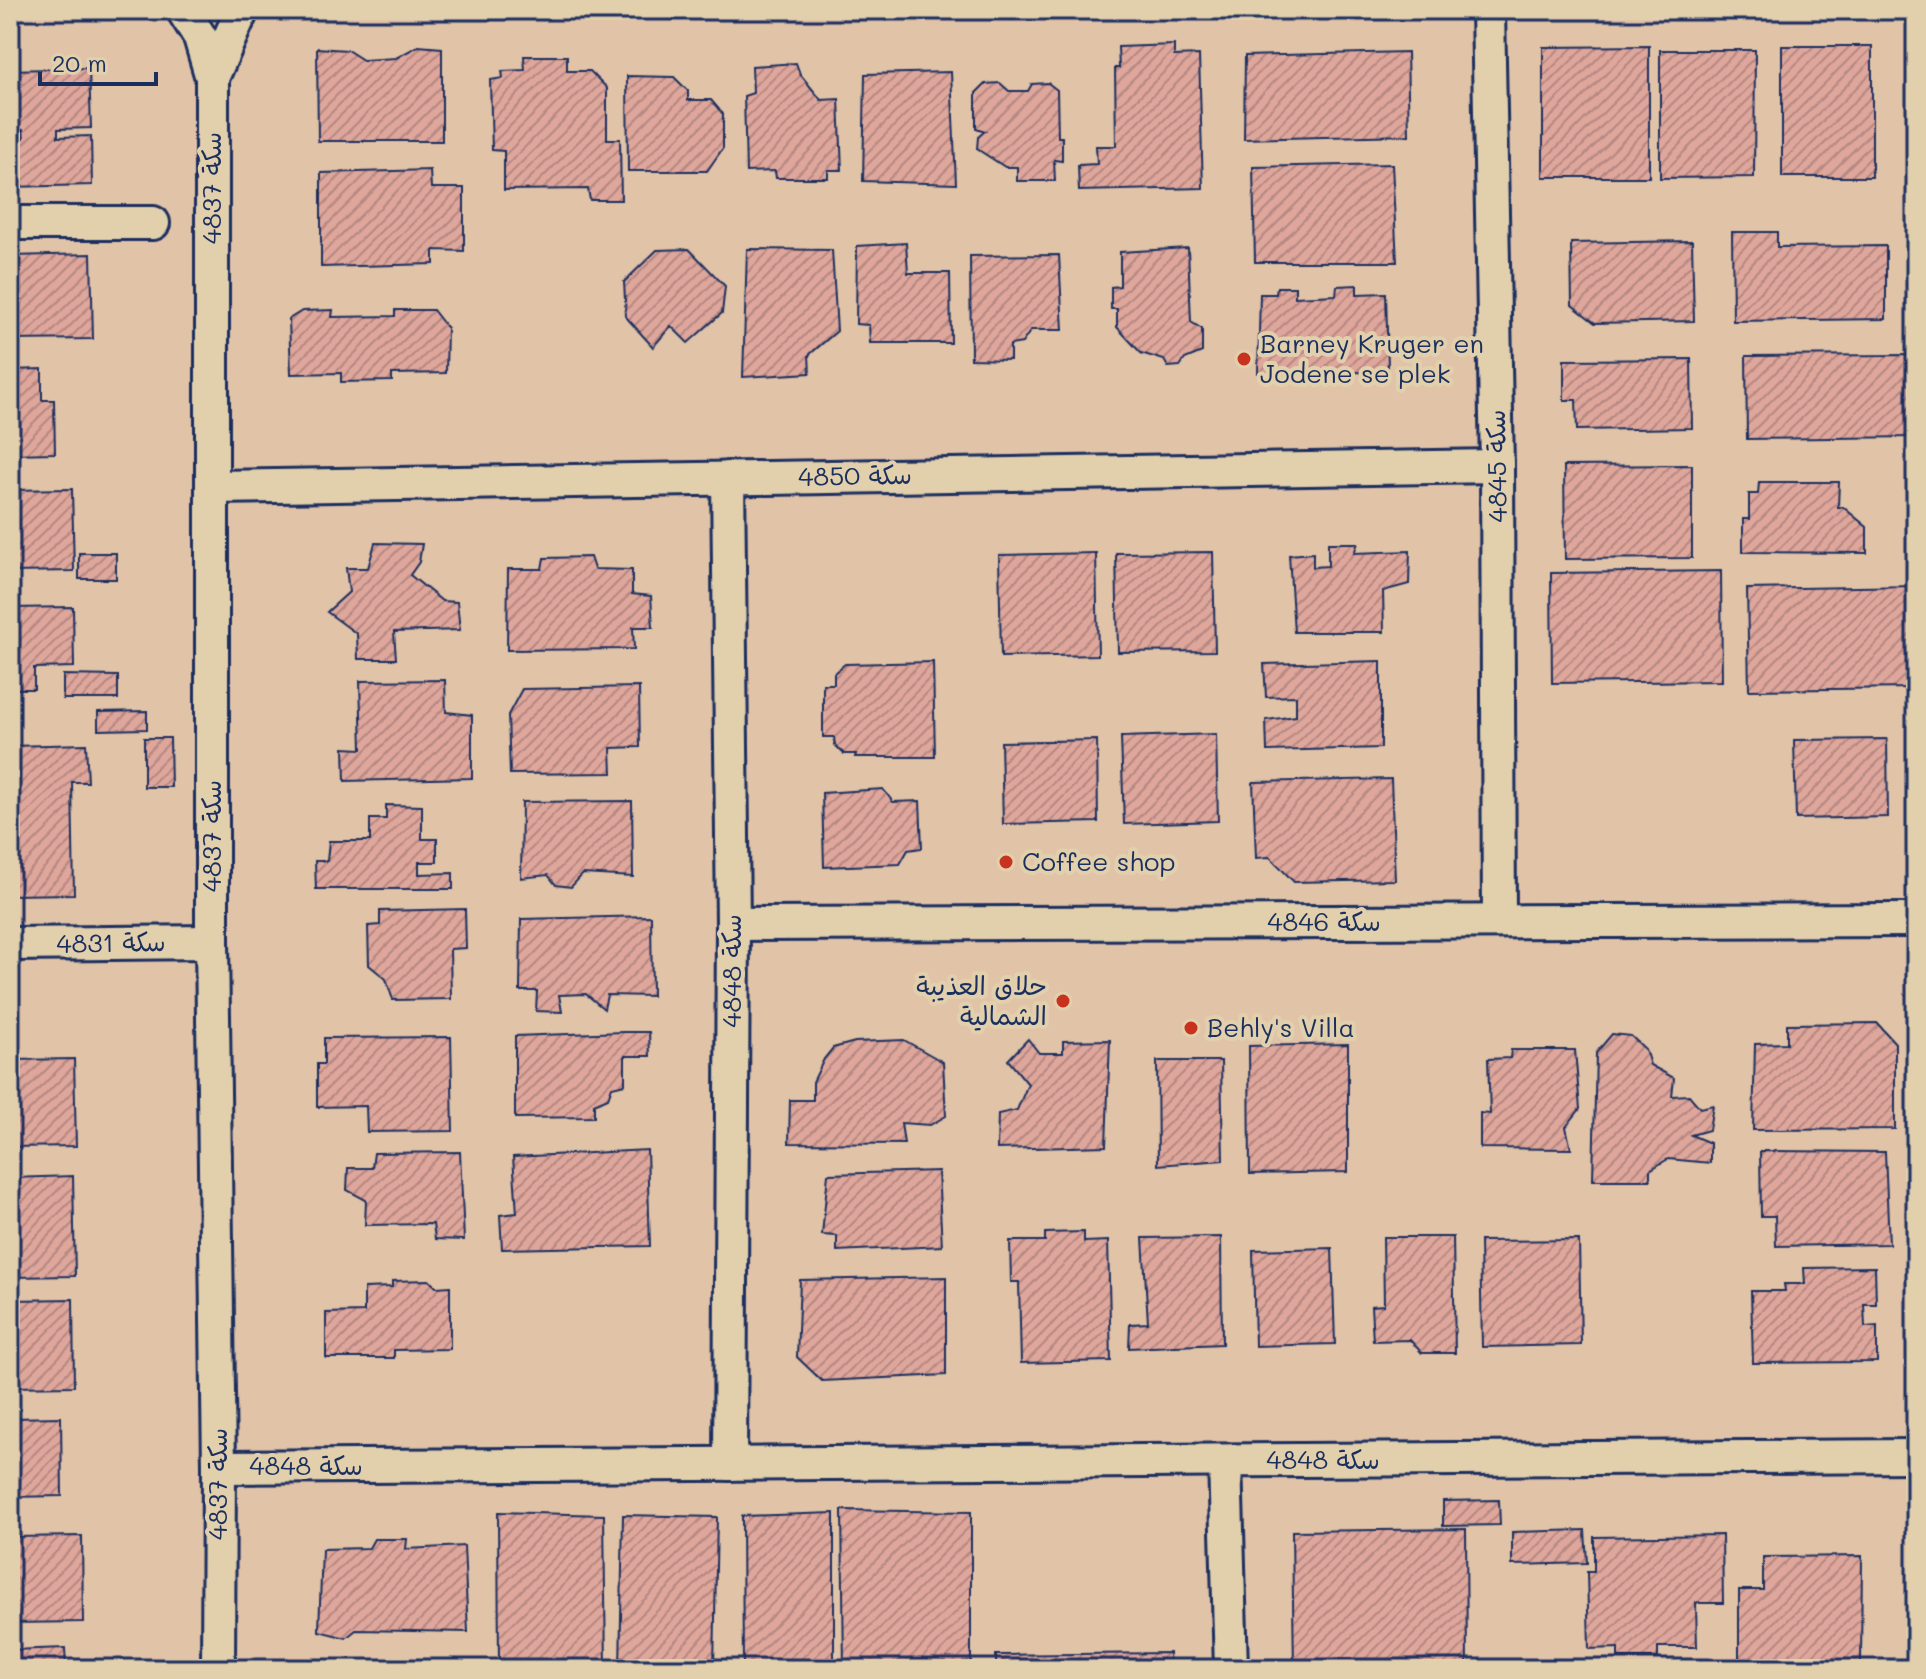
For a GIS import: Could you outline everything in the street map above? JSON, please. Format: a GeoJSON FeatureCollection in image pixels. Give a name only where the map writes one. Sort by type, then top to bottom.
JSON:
{"type":"FeatureCollection","features":[{"type":"Feature","properties":{"kind":"street"},"geometry":{"type":"LineString","coordinates":[[183,10],[200,37],[212,78]]}},
{"type":"Feature","properties":{"kind":"street","name":"سكة 4837"},"geometry":{"type":"LineString","coordinates":[[218,1669],[219,1467],[212,942],[212,78],[242,10]]}},
{"type":"Feature","properties":{"kind":"street","name":"سكة 4845"},"geometry":{"type":"LineString","coordinates":[[1488,10],[1497,466],[1499,921]]}},
{"type":"Feature","properties":{"kind":"street"},"geometry":{"type":"LineString","coordinates":[[10,223],[153,223]]}},
{"type":"Feature","properties":{"kind":"street","name":"سكة 4850"},"geometry":{"type":"LineString","coordinates":[[212,487],[1497,466]]}},
{"type":"Feature","properties":{"kind":"street","name":"سكة 4848"},"geometry":{"type":"LineString","coordinates":[[728,478],[733,924],[730,1464]]}},
{"type":"Feature","properties":{"kind":"street","name":"سكة 4846"},"geometry":{"type":"LineString","coordinates":[[733,924],[1916,920]]}},
{"type":"Feature","properties":{"kind":"street","name":"سكة 4831"},"geometry":{"type":"LineString","coordinates":[[10,944],[212,942]]}},
{"type":"Feature","properties":{"kind":"street","name":"سكة 4848"},"geometry":{"type":"LineString","coordinates":[[219,1467],[1916,1456]]}},
{"type":"Feature","properties":{"kind":"street"},"geometry":{"type":"LineString","coordinates":[[1225,1461],[1231,1669]]}},
{"type":"Feature","properties":{"kind":"building"},"geometry":{"type":"Polygon","coordinates":[[[1174,45],[1174,56],[1199,55],[1203,188],[1079,191],[1078,165],[1097,164],[1096,146],[1116,146],[1115,68],[1119,68],[1118,47],[1174,45]]]}},
{"type":"Feature","properties":{"kind":"building"},"geometry":{"type":"Polygon","coordinates":[[[418,46],[442,48],[442,141],[318,141],[317,48],[347,50],[363,60],[396,58],[418,46]]]}},
{"type":"Feature","properties":{"kind":"building"},"geometry":{"type":"Polygon","coordinates":[[[1649,46],[1649,177],[1543,177],[1543,47],[1649,46]]]}},
{"type":"Feature","properties":{"kind":"building"},"geometry":{"type":"Polygon","coordinates":[[[1782,46],[1872,46],[1872,177],[1782,177],[1782,46]]]}},
{"type":"Feature","properties":{"kind":"building"},"geometry":{"type":"Polygon","coordinates":[[[1660,50],[1755,50],[1754,177],[1660,178],[1660,50]]]}},
{"type":"Feature","properties":{"kind":"building"},"geometry":{"type":"Polygon","coordinates":[[[1407,52],[1409,135],[1244,139],[1245,56],[1407,52]]]}},
{"type":"Feature","properties":{"kind":"building"},"geometry":{"type":"Polygon","coordinates":[[[524,56],[567,56],[567,71],[590,71],[607,88],[607,139],[620,139],[621,200],[590,200],[588,189],[504,190],[504,151],[492,150],[490,80],[503,78],[502,71],[525,70],[524,56]]]}},
{"type":"Feature","properties":{"kind":"building"},"geometry":{"type":"Polygon","coordinates":[[[796,63],[800,74],[821,100],[839,99],[842,170],[828,170],[828,178],[776,178],[775,171],[746,172],[744,96],[753,93],[752,66],[796,63]]]}},
{"type":"Feature","properties":{"kind":"building"},"geometry":{"type":"Polygon","coordinates":[[[89,68],[91,128],[58,129],[58,137],[91,136],[92,185],[10,187],[10,138],[24,138],[23,130],[10,130],[10,70],[89,68]]]}},
{"type":"Feature","properties":{"kind":"building"},"geometry":{"type":"Polygon","coordinates":[[[951,72],[956,184],[863,181],[865,74],[951,72]]]}},
{"type":"Feature","properties":{"kind":"building"},"geometry":{"type":"Polygon","coordinates":[[[627,76],[674,77],[688,91],[688,100],[711,100],[723,114],[723,148],[707,171],[628,171],[627,76]]]}},
{"type":"Feature","properties":{"kind":"building"},"geometry":{"type":"Polygon","coordinates":[[[1000,83],[1009,91],[1028,91],[1032,84],[1048,83],[1057,90],[1062,161],[1054,160],[1055,181],[1017,181],[1017,167],[1005,167],[977,149],[978,137],[985,131],[976,128],[976,93],[985,84],[1000,83]]]}},
{"type":"Feature","properties":{"kind":"building"},"geometry":{"type":"Polygon","coordinates":[[[1392,164],[1397,262],[1255,262],[1253,167],[1392,164]]]}},
{"type":"Feature","properties":{"kind":"building"},"geometry":{"type":"Polygon","coordinates":[[[430,170],[431,188],[464,188],[464,251],[434,250],[434,264],[321,267],[321,173],[430,170]]]}},
{"type":"Feature","properties":{"kind":"building"},"geometry":{"type":"Polygon","coordinates":[[[1732,232],[1777,232],[1777,247],[1886,246],[1886,319],[1733,321],[1732,232]]]}},
{"type":"Feature","properties":{"kind":"building"},"geometry":{"type":"Polygon","coordinates":[[[1692,241],[1694,321],[1595,323],[1572,305],[1571,243],[1692,241]]]}},
{"type":"Feature","properties":{"kind":"building"},"geometry":{"type":"Polygon","coordinates":[[[906,243],[908,273],[950,273],[951,343],[870,343],[869,325],[856,324],[857,246],[906,243]]]}},
{"type":"Feature","properties":{"kind":"building"},"geometry":{"type":"Polygon","coordinates":[[[1188,248],[1191,322],[1202,329],[1202,352],[1185,359],[1180,366],[1168,367],[1164,360],[1141,353],[1117,327],[1117,309],[1111,309],[1111,287],[1120,286],[1120,252],[1188,248]]]}},
{"type":"Feature","properties":{"kind":"building"},"geometry":{"type":"Polygon","coordinates":[[[689,249],[725,286],[722,313],[688,343],[671,326],[653,347],[626,317],[624,282],[657,250],[689,249]]]}},
{"type":"Feature","properties":{"kind":"building"},"geometry":{"type":"Polygon","coordinates":[[[747,249],[832,250],[837,331],[809,355],[810,373],[743,377],[747,249]]]}},
{"type":"Feature","properties":{"kind":"building"},"geometry":{"type":"Polygon","coordinates":[[[91,254],[93,339],[10,340],[10,256],[91,254]]]}},
{"type":"Feature","properties":{"kind":"building"},"geometry":{"type":"Polygon","coordinates":[[[1059,255],[1063,330],[1031,330],[1022,343],[1010,345],[1010,360],[971,359],[970,256],[1059,255]]]}},
{"type":"Feature","properties":{"kind":"building"},"geometry":{"type":"Polygon","coordinates":[[[1357,285],[1357,294],[1386,293],[1388,367],[1380,372],[1258,373],[1260,294],[1276,294],[1277,287],[1295,287],[1295,297],[1336,295],[1337,286],[1357,285]]]}},
{"type":"Feature","properties":{"kind":"building"},"geometry":{"type":"Polygon","coordinates":[[[333,310],[332,317],[395,316],[395,310],[433,310],[447,328],[446,373],[392,374],[392,381],[341,382],[341,373],[291,374],[289,319],[302,311],[333,310]]]}},
{"type":"Feature","properties":{"kind":"building"},"geometry":{"type":"Polygon","coordinates":[[[1916,355],[1916,437],[1747,439],[1746,356],[1916,355]]]}},
{"type":"Feature","properties":{"kind":"building"},"geometry":{"type":"Polygon","coordinates":[[[1691,359],[1692,428],[1577,430],[1576,400],[1564,400],[1564,360],[1691,359]]]}},
{"type":"Feature","properties":{"kind":"building"},"geometry":{"type":"Polygon","coordinates":[[[42,369],[42,400],[54,400],[55,453],[10,454],[10,370],[42,369]]]}},
{"type":"Feature","properties":{"kind":"building"},"geometry":{"type":"Polygon","coordinates":[[[1692,465],[1692,558],[1565,559],[1564,466],[1692,465]]]}},
{"type":"Feature","properties":{"kind":"building"},"geometry":{"type":"Polygon","coordinates":[[[1759,482],[1839,482],[1838,507],[1843,507],[1867,527],[1867,553],[1743,552],[1743,519],[1749,519],[1749,494],[1758,494],[1759,482]]]}},
{"type":"Feature","properties":{"kind":"building"},"geometry":{"type":"Polygon","coordinates":[[[72,489],[74,571],[10,572],[10,490],[72,489]]]}},
{"type":"Feature","properties":{"kind":"building"},"geometry":{"type":"Polygon","coordinates":[[[375,543],[422,544],[419,562],[410,575],[442,601],[457,602],[460,630],[394,632],[396,659],[358,659],[357,634],[327,612],[349,592],[346,568],[368,568],[375,543]]]}},
{"type":"Feature","properties":{"kind":"building"},"geometry":{"type":"Polygon","coordinates":[[[1328,543],[1358,543],[1354,553],[1410,551],[1409,584],[1383,591],[1384,632],[1294,632],[1289,555],[1313,553],[1313,567],[1328,566],[1328,543]]]}},
{"type":"Feature","properties":{"kind":"building"},"geometry":{"type":"Polygon","coordinates":[[[1213,552],[1215,651],[1118,652],[1116,553],[1213,552]]]}},
{"type":"Feature","properties":{"kind":"building"},"geometry":{"type":"Polygon","coordinates":[[[79,553],[116,553],[116,579],[79,579],[79,553]]]}},
{"type":"Feature","properties":{"kind":"building"},"geometry":{"type":"Polygon","coordinates":[[[1096,553],[1098,655],[1001,657],[999,555],[1096,553]]]}},
{"type":"Feature","properties":{"kind":"building"},"geometry":{"type":"Polygon","coordinates":[[[590,557],[594,569],[632,570],[632,594],[651,596],[653,627],[633,627],[634,649],[507,650],[508,569],[542,569],[544,558],[590,557]]]}},
{"type":"Feature","properties":{"kind":"building"},"geometry":{"type":"Polygon","coordinates":[[[1721,571],[1722,681],[1552,683],[1551,573],[1721,571]]]}},
{"type":"Feature","properties":{"kind":"building"},"geometry":{"type":"Polygon","coordinates":[[[1916,586],[1916,688],[1749,690],[1747,589],[1916,586]]]}},
{"type":"Feature","properties":{"kind":"building"},"geometry":{"type":"Polygon","coordinates":[[[73,607],[74,667],[34,668],[34,689],[10,689],[10,608],[73,607]]]}},
{"type":"Feature","properties":{"kind":"building"},"geometry":{"type":"Polygon","coordinates":[[[1381,661],[1381,748],[1267,751],[1266,720],[1296,716],[1296,696],[1266,697],[1264,664],[1381,661]]]}},
{"type":"Feature","properties":{"kind":"building"},"geometry":{"type":"Polygon","coordinates":[[[933,662],[935,757],[855,757],[856,754],[844,754],[835,745],[834,737],[823,737],[823,684],[834,684],[834,673],[845,664],[933,662]]]}},
{"type":"Feature","properties":{"kind":"building"},"geometry":{"type":"Polygon","coordinates":[[[63,675],[118,676],[118,699],[63,699],[63,675]]]}},
{"type":"Feature","properties":{"kind":"building"},"geometry":{"type":"Polygon","coordinates":[[[445,680],[446,712],[472,715],[472,778],[345,781],[344,748],[362,749],[360,681],[445,680]]]}},
{"type":"Feature","properties":{"kind":"building"},"geometry":{"type":"Polygon","coordinates":[[[639,687],[640,747],[611,748],[612,773],[510,774],[508,715],[522,689],[639,687]]]}},
{"type":"Feature","properties":{"kind":"building"},"geometry":{"type":"Polygon","coordinates":[[[147,711],[147,729],[98,730],[98,712],[147,711]]]}},
{"type":"Feature","properties":{"kind":"building"},"geometry":{"type":"Polygon","coordinates":[[[1216,734],[1218,821],[1124,824],[1121,737],[1216,734]]]}},
{"type":"Feature","properties":{"kind":"building"},"geometry":{"type":"Polygon","coordinates":[[[144,738],[170,738],[171,787],[144,787],[144,738]]]}},
{"type":"Feature","properties":{"kind":"building"},"geometry":{"type":"Polygon","coordinates":[[[1887,739],[1888,817],[1796,819],[1794,740],[1887,739]]]}},
{"type":"Feature","properties":{"kind":"building"},"geometry":{"type":"Polygon","coordinates":[[[1097,740],[1098,822],[1003,824],[1001,742],[1097,740]]]}},
{"type":"Feature","properties":{"kind":"building"},"geometry":{"type":"Polygon","coordinates":[[[86,744],[88,782],[72,782],[74,894],[10,895],[10,746],[86,744]]]}},
{"type":"Feature","properties":{"kind":"building"},"geometry":{"type":"Polygon","coordinates":[[[1391,779],[1395,880],[1294,882],[1270,857],[1256,858],[1253,782],[1391,779]]]}},
{"type":"Feature","properties":{"kind":"building"},"geometry":{"type":"Polygon","coordinates":[[[883,789],[893,802],[920,801],[922,848],[908,850],[900,864],[824,867],[822,793],[883,789]]]}},
{"type":"Feature","properties":{"kind":"building"},"geometry":{"type":"Polygon","coordinates":[[[632,801],[633,877],[583,874],[571,887],[556,885],[548,875],[521,878],[522,802],[632,801]]]}},
{"type":"Feature","properties":{"kind":"building"},"geometry":{"type":"Polygon","coordinates":[[[386,805],[422,806],[422,839],[437,839],[437,862],[419,862],[419,874],[453,873],[453,889],[316,889],[315,861],[327,861],[329,841],[370,841],[370,819],[386,819],[386,805]]]}},
{"type":"Feature","properties":{"kind":"building"},"geometry":{"type":"Polygon","coordinates":[[[465,909],[466,948],[450,949],[451,999],[393,1000],[386,979],[369,965],[368,926],[380,925],[380,911],[465,909]]]}},
{"type":"Feature","properties":{"kind":"building"},"geometry":{"type":"Polygon","coordinates":[[[651,916],[652,996],[607,995],[604,1009],[586,994],[559,995],[562,1012],[536,1011],[537,991],[520,991],[521,919],[651,916]]]}},
{"type":"Feature","properties":{"kind":"building"},"geometry":{"type":"Polygon","coordinates":[[[1877,1023],[1895,1043],[1895,1129],[1753,1130],[1755,1044],[1787,1043],[1787,1024],[1877,1023]]]}},
{"type":"Feature","properties":{"kind":"building"},"geometry":{"type":"Polygon","coordinates":[[[649,1032],[650,1056],[625,1056],[625,1084],[612,1087],[608,1098],[594,1104],[594,1117],[515,1118],[515,1036],[649,1032]]]}},
{"type":"Feature","properties":{"kind":"building"},"geometry":{"type":"Polygon","coordinates":[[[1612,1034],[1631,1036],[1645,1049],[1650,1065],[1674,1078],[1672,1096],[1689,1095],[1700,1108],[1713,1105],[1709,1130],[1691,1135],[1710,1143],[1710,1163],[1668,1159],[1650,1170],[1650,1180],[1593,1180],[1596,1053],[1612,1034]]]}},
{"type":"Feature","properties":{"kind":"building"},"geometry":{"type":"Polygon","coordinates":[[[451,1037],[453,1131],[367,1132],[366,1106],[317,1107],[317,1064],[324,1064],[324,1038],[451,1037]]]}},
{"type":"Feature","properties":{"kind":"building"},"geometry":{"type":"Polygon","coordinates":[[[1028,1039],[1039,1053],[1063,1053],[1063,1041],[1110,1040],[1106,1146],[997,1149],[998,1114],[1017,1110],[1028,1084],[1008,1060],[1028,1039]]]}},
{"type":"Feature","properties":{"kind":"building"},"geometry":{"type":"Polygon","coordinates":[[[904,1040],[943,1062],[946,1116],[930,1125],[901,1123],[904,1144],[789,1143],[790,1100],[813,1100],[813,1082],[833,1048],[855,1042],[904,1040]]]}},
{"type":"Feature","properties":{"kind":"building"},"geometry":{"type":"Polygon","coordinates":[[[1348,1044],[1348,1172],[1250,1174],[1249,1046],[1348,1044]]]}},
{"type":"Feature","properties":{"kind":"building"},"geometry":{"type":"Polygon","coordinates":[[[1511,1050],[1575,1050],[1580,1109],[1566,1127],[1571,1149],[1480,1148],[1480,1113],[1490,1114],[1488,1059],[1510,1058],[1511,1050]]]}},
{"type":"Feature","properties":{"kind":"building"},"geometry":{"type":"Polygon","coordinates":[[[74,1059],[76,1146],[10,1147],[10,1060],[74,1059]]]}},
{"type":"Feature","properties":{"kind":"building"},"geometry":{"type":"Polygon","coordinates":[[[1157,1061],[1221,1061],[1223,1160],[1158,1165],[1157,1061]]]}},
{"type":"Feature","properties":{"kind":"building"},"geometry":{"type":"Polygon","coordinates":[[[647,1150],[650,1246],[502,1249],[500,1215],[517,1213],[513,1157],[647,1150]]]}},
{"type":"Feature","properties":{"kind":"building"},"geometry":{"type":"Polygon","coordinates":[[[1760,1151],[1885,1152],[1889,1244],[1776,1246],[1775,1216],[1761,1216],[1760,1151]]]}},
{"type":"Feature","properties":{"kind":"building"},"geometry":{"type":"Polygon","coordinates":[[[460,1152],[464,1240],[435,1239],[433,1224],[365,1225],[366,1200],[347,1190],[348,1168],[372,1168],[374,1153],[460,1152]]]}},
{"type":"Feature","properties":{"kind":"building"},"geometry":{"type":"Polygon","coordinates":[[[938,1171],[942,1246],[837,1251],[837,1236],[822,1235],[828,1174],[938,1171]]]}},
{"type":"Feature","properties":{"kind":"building"},"geometry":{"type":"Polygon","coordinates":[[[73,1176],[75,1276],[10,1277],[10,1178],[73,1176]]]}},
{"type":"Feature","properties":{"kind":"building"},"geometry":{"type":"Polygon","coordinates":[[[1084,1232],[1084,1242],[1108,1241],[1111,1361],[1021,1363],[1019,1282],[1011,1282],[1010,1241],[1045,1241],[1045,1233],[1084,1232]]]}},
{"type":"Feature","properties":{"kind":"building"},"geometry":{"type":"Polygon","coordinates":[[[1221,1237],[1222,1344],[1129,1348],[1130,1324],[1148,1323],[1143,1238],[1221,1237]]]}},
{"type":"Feature","properties":{"kind":"building"},"geometry":{"type":"Polygon","coordinates":[[[1383,1237],[1453,1237],[1455,1353],[1422,1353],[1410,1340],[1373,1341],[1371,1306],[1384,1305],[1383,1237]]]}},
{"type":"Feature","properties":{"kind":"building"},"geometry":{"type":"Polygon","coordinates":[[[1579,1240],[1581,1345],[1482,1347],[1480,1241],[1579,1240]]]}},
{"type":"Feature","properties":{"kind":"building"},"geometry":{"type":"Polygon","coordinates":[[[1332,1248],[1335,1344],[1255,1346],[1253,1250],[1332,1248]]]}},
{"type":"Feature","properties":{"kind":"building"},"geometry":{"type":"Polygon","coordinates":[[[1875,1267],[1876,1304],[1864,1304],[1865,1327],[1877,1326],[1877,1362],[1753,1363],[1751,1291],[1785,1291],[1784,1284],[1805,1284],[1804,1268],[1875,1267]]]}},
{"type":"Feature","properties":{"kind":"building"},"geometry":{"type":"Polygon","coordinates":[[[946,1277],[946,1375],[822,1381],[797,1357],[800,1280],[946,1277]]]}},
{"type":"Feature","properties":{"kind":"building"},"geometry":{"type":"Polygon","coordinates":[[[429,1280],[436,1287],[450,1286],[450,1349],[394,1350],[394,1358],[326,1358],[326,1313],[364,1312],[364,1288],[392,1287],[392,1281],[429,1280]]]}},
{"type":"Feature","properties":{"kind":"building"},"geometry":{"type":"Polygon","coordinates":[[[73,1299],[74,1386],[10,1387],[10,1300],[73,1299]]]}},
{"type":"Feature","properties":{"kind":"building"},"geometry":{"type":"Polygon","coordinates":[[[61,1417],[62,1496],[10,1497],[10,1418],[61,1417]]]}},
{"type":"Feature","properties":{"kind":"building"},"geometry":{"type":"Polygon","coordinates":[[[1499,1500],[1500,1525],[1443,1526],[1443,1501],[1499,1500]]]}},
{"type":"Feature","properties":{"kind":"building"},"geometry":{"type":"Polygon","coordinates":[[[842,1510],[971,1512],[971,1669],[844,1669],[842,1510]]]}},
{"type":"Feature","properties":{"kind":"building"},"geometry":{"type":"Polygon","coordinates":[[[498,1512],[604,1515],[606,1669],[499,1669],[498,1512]]]}},
{"type":"Feature","properties":{"kind":"building"},"geometry":{"type":"Polygon","coordinates":[[[834,1513],[834,1669],[743,1669],[742,1516],[834,1513]]]}},
{"type":"Feature","properties":{"kind":"building"},"geometry":{"type":"Polygon","coordinates":[[[623,1515],[717,1517],[714,1669],[620,1669],[623,1515]]]}},
{"type":"Feature","properties":{"kind":"building"},"geometry":{"type":"Polygon","coordinates":[[[1466,1529],[1467,1669],[1294,1669],[1292,1531],[1466,1529]]]}},
{"type":"Feature","properties":{"kind":"building"},"geometry":{"type":"Polygon","coordinates":[[[1585,1530],[1587,1563],[1512,1565],[1512,1532],[1585,1530]]]}},
{"type":"Feature","properties":{"kind":"building"},"geometry":{"type":"Polygon","coordinates":[[[1722,1535],[1723,1603],[1696,1603],[1697,1647],[1658,1647],[1658,1658],[1618,1658],[1618,1648],[1589,1649],[1587,1572],[1594,1572],[1594,1537],[1722,1535]]]}},
{"type":"Feature","properties":{"kind":"building"},"geometry":{"type":"Polygon","coordinates":[[[82,1536],[83,1622],[10,1623],[10,1537],[82,1536]]]}},
{"type":"Feature","properties":{"kind":"building"},"geometry":{"type":"Polygon","coordinates":[[[374,1539],[407,1539],[406,1549],[464,1546],[468,1632],[356,1630],[346,1638],[319,1631],[322,1549],[369,1548],[374,1539]]]}},
{"type":"Feature","properties":{"kind":"building"},"geometry":{"type":"Polygon","coordinates":[[[1862,1556],[1861,1665],[1788,1664],[1788,1669],[1739,1669],[1739,1590],[1763,1590],[1763,1557],[1862,1556]]]}},
{"type":"Feature","properties":{"kind":"building"},"geometry":{"type":"Polygon","coordinates":[[[65,1648],[68,1669],[10,1669],[10,1650],[65,1648]]]}},
{"type":"Feature","properties":{"kind":"building"},"geometry":{"type":"Polygon","coordinates":[[[1169,1653],[1170,1669],[996,1669],[996,1655],[1169,1653]]]}},
{"type":"Feature","properties":{"kind":"building"},"geometry":{"type":"Polygon","coordinates":[[[1912,1658],[1916,1669],[1895,1669],[1912,1658]]]}},
{"type":"Feature","properties":{"kind":"place","name":"Barney Kruger en Jodene se plek"},"geometry":{"type":"Point","coordinates":[1244,359]}},
{"type":"Feature","properties":{"kind":"place","name":"Coffee shop"},"geometry":{"type":"Point","coordinates":[1006,862]}},
{"type":"Feature","properties":{"kind":"place","name":"حلاق العذيبة الشمالية"},"geometry":{"type":"Point","coordinates":[1063,1001]}},
{"type":"Feature","properties":{"kind":"place","name":"Behly's Villa"},"geometry":{"type":"Point","coordinates":[1191,1028]}}]}
